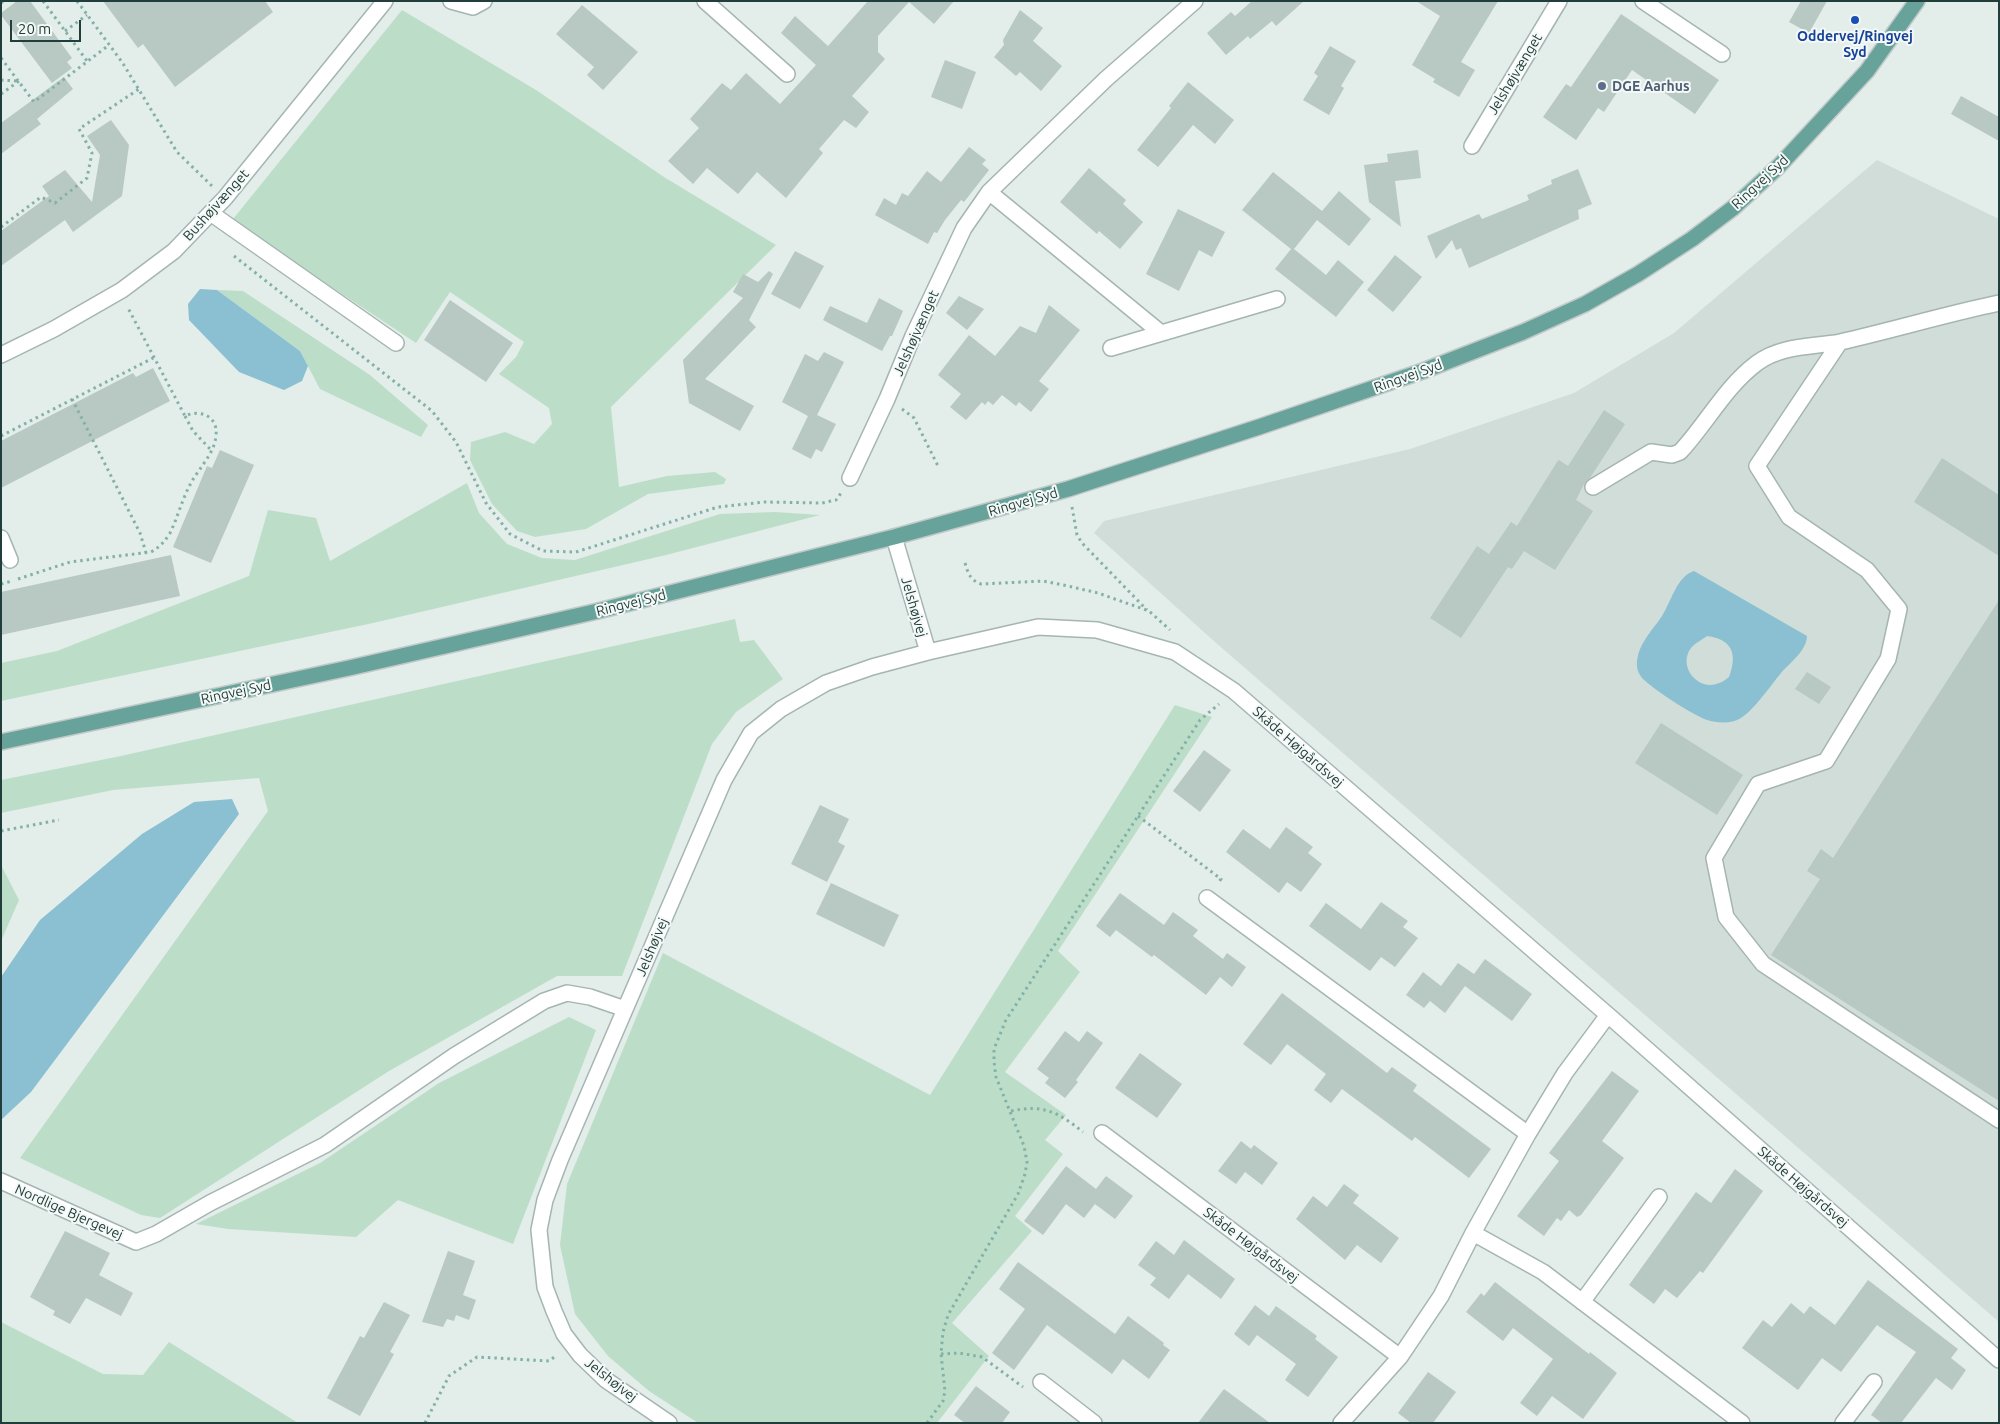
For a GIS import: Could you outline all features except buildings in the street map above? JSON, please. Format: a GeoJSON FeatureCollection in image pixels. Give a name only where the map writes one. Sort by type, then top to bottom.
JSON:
{"type":"FeatureCollection","features":[{"type":"Feature","properties":{"kind":"main road","name":"Ringvej Syd"},"geometry":{"type":"LineString","coordinates":[[1,742],[359,666],[598,611],[894,538],[1068,489],[1423,371],[1523,332],[1585,304],[1638,274],[1699,234],[1733,208],[1779,166],[1867,71],[1917,1]]}},
{"type":"Feature","properties":{"kind":"street"},"geometry":{"type":"LineString","coordinates":[[451,1],[473,7],[484,1]]}},
{"type":"Feature","properties":{"kind":"street"},"geometry":{"type":"LineString","coordinates":[[705,1],[787,74]]}},
{"type":"Feature","properties":{"kind":"street","name":"Jelshøjvænget"},"geometry":{"type":"LineString","coordinates":[[850,478],[887,399],[913,336],[964,228],[989,192],[1106,79],[1195,1]]}},
{"type":"Feature","properties":{"kind":"street","name":"Jelshøjvænget"},"geometry":{"type":"LineString","coordinates":[[1472,146],[1559,1]]}},
{"type":"Feature","properties":{"kind":"street"},"geometry":{"type":"LineString","coordinates":[[1643,1],[1722,54]]}},
{"type":"Feature","properties":{"kind":"street","name":"Bushøjvænget"},"geometry":{"type":"LineString","coordinates":[[1,355],[54,329],[122,290],[174,251],[212,214],[381,3]]}},
{"type":"Feature","properties":{"kind":"street"},"geometry":{"type":"LineString","coordinates":[[989,192],[1161,333]]}},
{"type":"Feature","properties":{"kind":"street"},"geometry":{"type":"LineString","coordinates":[[212,214],[396,343]]}},
{"type":"Feature","properties":{"kind":"street"},"geometry":{"type":"LineString","coordinates":[[1111,348],[1277,299]]}},
{"type":"Feature","properties":{"kind":"street"},"geometry":{"type":"LineString","coordinates":[[1593,487],[1651,452],[1672,455],[1680,452],[1728,391],[1758,362],[1774,353],[1840,342],[1999,302]]}},
{"type":"Feature","properties":{"kind":"street"},"geometry":{"type":"LineString","coordinates":[[1840,342],[1757,466],[1789,517],[1867,570],[1899,609],[1888,659],[1826,761],[1758,784],[1714,858],[1720,888],[1726,917],[1763,964],[1999,1120]]}},
{"type":"Feature","properties":{"kind":"street"},"geometry":{"type":"LineString","coordinates":[[1,538],[10,560]]}},
{"type":"Feature","properties":{"kind":"street","name":"Jelshøjvej"},"geometry":{"type":"LineString","coordinates":[[669,1423],[606,1380],[580,1356],[564,1334],[545,1287],[539,1230],[545,1200],[560,1160],[724,780],[751,733],[781,709],[826,683],[872,667],[928,652],[894,538]]}},
{"type":"Feature","properties":{"kind":"street","name":"Skåde Højgårdsvej"},"geometry":{"type":"LineString","coordinates":[[928,652],[1038,626],[1097,630],[1175,652],[1234,691],[1608,1015],[1999,1360]]}},
{"type":"Feature","properties":{"kind":"street"},"geometry":{"type":"LineString","coordinates":[[1207,898],[1528,1134]]}},
{"type":"Feature","properties":{"kind":"street","name":"Nordlige Bjergevej"},"geometry":{"type":"LineString","coordinates":[[1,1181],[136,1242],[156,1234],[210,1203],[325,1145],[454,1056],[544,1001],[568,993],[590,997],[625,1009]]}},
{"type":"Feature","properties":{"kind":"street"},"geometry":{"type":"LineString","coordinates":[[1342,1423],[1400,1357],[1441,1296],[1473,1233],[1528,1134],[1565,1073],[1608,1015]]}},
{"type":"Feature","properties":{"kind":"street","name":"Skåde Højgårdsvej"},"geometry":{"type":"LineString","coordinates":[[1102,1133],[1400,1357]]}},
{"type":"Feature","properties":{"kind":"street"},"geometry":{"type":"LineString","coordinates":[[1582,1302],[1659,1197]]}},
{"type":"Feature","properties":{"kind":"street"},"geometry":{"type":"LineString","coordinates":[[1473,1233],[1543,1272],[1742,1423]]}},
{"type":"Feature","properties":{"kind":"street"},"geometry":{"type":"LineString","coordinates":[[1041,1382],[1094,1423]]}},
{"type":"Feature","properties":{"kind":"street"},"geometry":{"type":"LineString","coordinates":[[1843,1423],[1874,1382]]}},
{"type":"Feature","properties":{"kind":"path"},"geometry":{"type":"LineString","coordinates":[[43,1],[87,61]]}},
{"type":"Feature","properties":{"kind":"path"},"geometry":{"type":"LineString","coordinates":[[77,1],[110,45],[177,152],[225,198]]}},
{"type":"Feature","properties":{"kind":"path"},"geometry":{"type":"LineString","coordinates":[[65,32],[87,15]]}},
{"type":"Feature","properties":{"kind":"path"},"geometry":{"type":"LineString","coordinates":[[1,58],[34,102],[110,45]]}},
{"type":"Feature","properties":{"kind":"path"},"geometry":{"type":"LineString","coordinates":[[1,80],[18,81]]}},
{"type":"Feature","properties":{"kind":"path"},"geometry":{"type":"LineString","coordinates":[[1,94],[18,81]]}},
{"type":"Feature","properties":{"kind":"path"},"geometry":{"type":"LineString","coordinates":[[1,227],[41,197],[55,203],[87,178],[92,152],[79,129],[139,89]]}},
{"type":"Feature","properties":{"kind":"path"},"geometry":{"type":"LineString","coordinates":[[228,251],[432,411],[456,442],[486,504],[510,534],[543,551],[576,552],[718,507],[766,502],[832,501],[839,496],[850,478]]}},
{"type":"Feature","properties":{"kind":"path"},"geometry":{"type":"LineString","coordinates":[[132,314],[193,431],[211,450]]}},
{"type":"Feature","properties":{"kind":"path"},"geometry":{"type":"LineString","coordinates":[[1,436],[154,356]]}},
{"type":"Feature","properties":{"kind":"path"},"geometry":{"type":"LineString","coordinates":[[72,399],[140,533],[146,552]]}},
{"type":"Feature","properties":{"kind":"path"},"geometry":{"type":"LineString","coordinates":[[887,399],[914,418],[939,468]]}},
{"type":"Feature","properties":{"kind":"path"},"geometry":{"type":"LineString","coordinates":[[1,584],[70,562],[151,552],[161,546],[170,531],[192,482],[211,450],[217,434],[215,423],[201,412],[192,412],[185,416]]}},
{"type":"Feature","properties":{"kind":"path"},"geometry":{"type":"LineString","coordinates":[[1068,489],[1077,535],[1082,543],[1149,611],[1179,637],[1175,652]]}},
{"type":"Feature","properties":{"kind":"path"},"geometry":{"type":"LineString","coordinates":[[965,563],[969,575],[974,581],[981,584],[1042,581],[1098,593],[1149,611]]}},
{"type":"Feature","properties":{"kind":"path"},"geometry":{"type":"LineString","coordinates":[[927,1423],[943,1401],[943,1332],[948,1315],[1018,1194],[1025,1174],[1027,1162],[1024,1146],[996,1077],[994,1049],[1006,1020],[1200,720]]}},
{"type":"Feature","properties":{"kind":"path"},"geometry":{"type":"LineString","coordinates":[[1138,816],[1221,879],[1207,898]]}},
{"type":"Feature","properties":{"kind":"path"},"geometry":{"type":"LineString","coordinates":[[1,831],[59,820]]}},
{"type":"Feature","properties":{"kind":"path"},"geometry":{"type":"LineString","coordinates":[[1010,1111],[1022,1109],[1048,1110],[1063,1116],[1095,1142],[1102,1133]]}},
{"type":"Feature","properties":{"kind":"path"},"geometry":{"type":"LineString","coordinates":[[425,1423],[450,1376],[477,1356],[549,1361],[571,1344]]}},
{"type":"Feature","properties":{"kind":"path"},"geometry":{"type":"LineString","coordinates":[[942,1354],[959,1353],[982,1357],[1025,1389],[1041,1382]]}},
{"type":"Feature","properties":{"kind":"shaded area"},"geometry":{"type":"Polygon","coordinates":[[[1877,160],[1999,219],[1999,1322],[1215,642],[1094,533],[1104,521],[1410,449],[1574,393],[1674,333],[1877,160]]]}},
{"type":"Feature","properties":{"kind":"green space"},"geometry":{"type":"Polygon","coordinates":[[[402,10],[536,90],[664,177],[776,245],[611,407],[619,487],[667,476],[715,472],[726,479],[724,484],[648,494],[586,529],[535,537],[517,531],[492,504],[470,460],[471,442],[505,432],[534,444],[552,424],[549,408],[499,374],[516,357],[524,342],[450,292],[416,343],[265,243],[233,219],[402,10]]]}},
{"type":"Feature","properties":{"kind":"green space"},"geometry":{"type":"Polygon","coordinates":[[[217,290],[243,291],[370,375],[428,425],[421,437],[320,389],[300,351],[217,290]]]}},
{"type":"Feature","properties":{"kind":"green space"},"geometry":{"type":"Polygon","coordinates":[[[467,483],[479,513],[507,544],[542,558],[575,560],[720,514],[775,512],[820,515],[666,555],[373,623],[1,701],[1,663],[57,651],[249,576],[268,510],[316,518],[330,561],[467,483]]]}},
{"type":"Feature","properties":{"kind":"green space"},"geometry":{"type":"Polygon","coordinates":[[[735,619],[740,642],[754,640],[783,679],[736,712],[712,744],[622,976],[557,976],[389,1071],[160,1218],[141,1215],[20,1158],[268,811],[259,778],[113,790],[1,813],[1,780],[121,756],[735,619]]]}},
{"type":"Feature","properties":{"kind":"green space"},"geometry":{"type":"Polygon","coordinates":[[[1175,705],[1212,717],[1058,951],[1080,972],[1005,1072],[1066,1115],[1045,1140],[1063,1154],[1015,1216],[1032,1231],[952,1323],[989,1356],[937,1423],[698,1423],[649,1391],[608,1356],[575,1314],[560,1245],[567,1184],[663,953],[930,1095],[1175,705]]]}},
{"type":"Feature","properties":{"kind":"green space"},"geometry":{"type":"Polygon","coordinates":[[[1,865],[19,900],[1,941],[1,865]]]}},
{"type":"Feature","properties":{"kind":"green space"},"geometry":{"type":"Polygon","coordinates":[[[569,1017],[596,1030],[513,1244],[398,1200],[356,1237],[228,1229],[196,1224],[320,1163],[439,1083],[569,1017]]]}},
{"type":"Feature","properties":{"kind":"green space"},"geometry":{"type":"Polygon","coordinates":[[[1,1322],[103,1374],[143,1375],[169,1342],[298,1423],[1,1423],[1,1322]]]}},
{"type":"Feature","properties":{"kind":"water"},"geometry":{"type":"Polygon","coordinates":[[[200,289],[217,290],[300,351],[308,366],[302,381],[284,390],[239,372],[189,320],[188,304],[200,289]]]}},
{"type":"Feature","properties":{"kind":"water"},"geometry":{"type":"Polygon","coordinates":[[[1694,571],[1807,636],[1801,651],[1757,703],[1741,718],[1733,721],[1711,721],[1692,713],[1649,684],[1639,673],[1637,659],[1642,645],[1662,616],[1675,590],[1688,574],[1694,571]],[[1707,636],[1693,646],[1687,655],[1688,670],[1692,676],[1704,684],[1711,685],[1722,682],[1729,677],[1732,669],[1733,655],[1731,649],[1722,640],[1707,636]]]}},
{"type":"Feature","properties":{"kind":"water"},"geometry":{"type":"Polygon","coordinates":[[[232,799],[239,814],[31,1092],[1,1120],[1,977],[40,920],[142,834],[194,802],[232,799]]]}},
{"type":"Feature","properties":{"kind":"place","name":"Oddervej/Ringvej Syd"},"geometry":{"type":"Point","coordinates":[1855,20]}},
{"type":"Feature","properties":{"kind":"place","name":"DGE Aarhus"},"geometry":{"type":"Point","coordinates":[1602,86]}}]}
